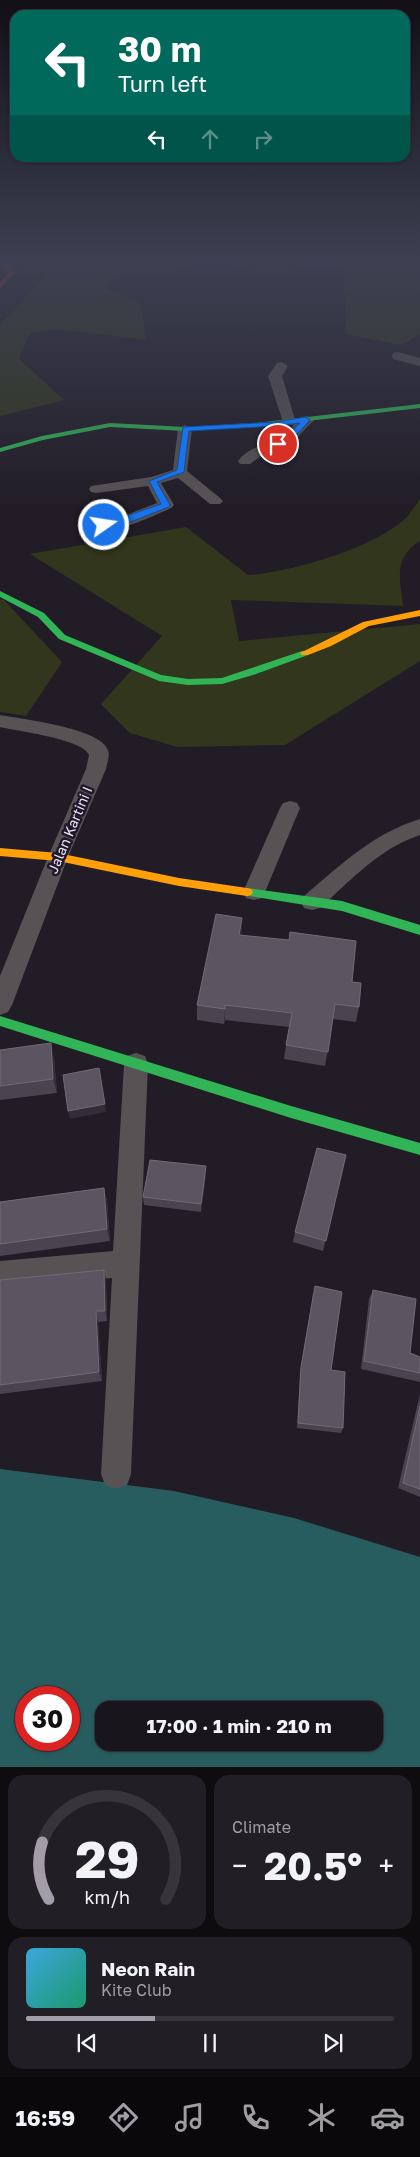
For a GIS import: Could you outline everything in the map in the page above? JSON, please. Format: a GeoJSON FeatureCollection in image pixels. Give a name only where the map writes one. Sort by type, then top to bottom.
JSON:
{"type":"FeatureCollection","features":[{"type":"Feature","properties":{"kind":"main road"},"geometry":{"type":"LineString","coordinates":[[0,450],[42,438],[110,425],[185,429],[290,422],[420,406]]}},
{"type":"Feature","properties":{"kind":"main road"},"geometry":{"type":"LineString","coordinates":[[0,594],[41,615],[62,637],[159,678],[188,682],[222,681],[250,673],[328,644],[366,624],[420,613]]}},
{"type":"Feature","properties":{"kind":"main road"},"geometry":{"type":"LineString","coordinates":[[0,852],[58,857],[179,882],[342,906],[420,930]]}},
{"type":"Feature","properties":{"kind":"main road"},"geometry":{"type":"LineString","coordinates":[[0,1021],[420,1149]]}},
{"type":"Feature","properties":{"kind":"street"},"geometry":{"type":"LineString","coordinates":[[398,356],[420,362]]}},
{"type":"Feature","properties":{"kind":"street"},"geometry":{"type":"LineString","coordinates":[[282,366],[275,376],[290,422]]}},
{"type":"Feature","properties":{"kind":"street"},"geometry":{"type":"LineString","coordinates":[[245,461],[260,450],[288,439],[306,420]]}},
{"type":"Feature","properties":{"kind":"street"},"geometry":{"type":"LineString","coordinates":[[180,472],[185,429]]}},
{"type":"Feature","properties":{"kind":"street"},"geometry":{"type":"LineString","coordinates":[[96,489],[153,481],[180,472]]}},
{"type":"Feature","properties":{"kind":"street"},"geometry":{"type":"LineString","coordinates":[[180,472],[215,501]]}},
{"type":"Feature","properties":{"kind":"street"},"geometry":{"type":"LineString","coordinates":[[104,525],[125,521],[166,505],[153,481]]}},
{"type":"Feature","properties":{"kind":"street","name":"Jalan Kartini I"},"geometry":{"type":"LineString","coordinates":[[0,721],[79,738],[92,743],[98,749],[99,757],[96,769],[58,857],[0,1005]]}},
{"type":"Feature","properties":{"kind":"street"},"geometry":{"type":"LineString","coordinates":[[254,892],[290,808]]}},
{"type":"Feature","properties":{"kind":"street"},"geometry":{"type":"LineString","coordinates":[[312,902],[383,841],[402,832],[420,827]]}},
{"type":"Feature","properties":{"kind":"street"},"geometry":{"type":"LineString","coordinates":[[116,1474],[136,1064]]}},
{"type":"Feature","properties":{"kind":"street"},"geometry":{"type":"LineString","coordinates":[[0,1275],[127,1263]]}},
{"type":"Feature","properties":{"kind":"shaded area"},"geometry":{"type":"Polygon","coordinates":[[[0,345],[25,345],[19,359],[64,400],[0,416],[0,345]]]}},
{"type":"Feature","properties":{"kind":"shaded area"},"geometry":{"type":"Polygon","coordinates":[[[420,499],[420,541],[406,554],[400,569],[403,606],[231,600],[239,641],[420,624],[420,661],[285,745],[177,747],[130,733],[101,704],[162,636],[30,554],[186,527],[248,575],[265,573],[327,558],[368,542],[403,521],[420,499]]]}},
{"type":"Feature","properties":{"kind":"shaded area"},"geometry":{"type":"Polygon","coordinates":[[[0,599],[4,600],[62,662],[26,716],[0,712],[0,599]]]}},
{"type":"Feature","properties":{"kind":"shaded area"},"geometry":{"type":"Polygon","coordinates":[[[0,1469],[174,1491],[294,1518],[420,1557],[420,1767],[0,1767],[0,1469]]]}},
{"type":"Feature","properties":{"kind":"building"},"geometry":{"type":"Polygon","coordinates":[[[216,914],[242,918],[239,935],[289,940],[290,932],[356,941],[352,982],[361,983],[359,1007],[335,1004],[328,1052],[286,1045],[292,1013],[225,1005],[225,1009],[197,1005],[216,914]]]}},
{"type":"Feature","properties":{"kind":"building"},"geometry":{"type":"Polygon","coordinates":[[[51,1043],[53,1079],[0,1086],[0,1050],[51,1043]]]}},
{"type":"Feature","properties":{"kind":"building"},"geometry":{"type":"Polygon","coordinates":[[[99,1068],[105,1104],[68,1111],[63,1075],[99,1068]]]}},
{"type":"Feature","properties":{"kind":"building"},"geometry":{"type":"Polygon","coordinates":[[[317,1148],[346,1155],[326,1241],[295,1232],[317,1148]]]}},
{"type":"Feature","properties":{"kind":"building"},"geometry":{"type":"Polygon","coordinates":[[[150,1160],[206,1166],[201,1204],[143,1197],[150,1160]]]}},
{"type":"Feature","properties":{"kind":"building"},"geometry":{"type":"Polygon","coordinates":[[[104,1188],[107,1229],[0,1244],[0,1202],[104,1188]]]}},
{"type":"Feature","properties":{"kind":"building"},"geometry":{"type":"Polygon","coordinates":[[[104,1270],[105,1311],[96,1311],[99,1372],[0,1385],[0,1280],[104,1270]]]}},
{"type":"Feature","properties":{"kind":"building"},"geometry":{"type":"Polygon","coordinates":[[[315,1286],[342,1292],[331,1370],[345,1372],[343,1428],[298,1423],[301,1367],[315,1286]]]}},
{"type":"Feature","properties":{"kind":"building"},"geometry":{"type":"Polygon","coordinates":[[[373,1290],[416,1299],[410,1353],[420,1357],[420,1373],[364,1361],[373,1290]]]}},
{"type":"Feature","properties":{"kind":"building"},"geometry":{"type":"Polygon","coordinates":[[[420,1406],[420,1489],[403,1483],[420,1406]]]}},
{"type":"Feature","properties":{"kind":"traffic: fast"},"geometry":{"type":"LineString","coordinates":[[0,450],[42,438],[110,425],[185,429],[255,425],[420,406]]}},
{"type":"Feature","properties":{"kind":"traffic: fast"},"geometry":{"type":"LineString","coordinates":[[0,594],[41,615],[62,637],[159,678],[188,682],[222,681],[305,653]]}},
{"type":"Feature","properties":{"kind":"traffic: fast"},"geometry":{"type":"LineString","coordinates":[[247,892],[342,906],[420,930]]}},
{"type":"Feature","properties":{"kind":"traffic: fast"},"geometry":{"type":"LineString","coordinates":[[0,1021],[291,1112],[420,1149]]}},
{"type":"Feature","properties":{"kind":"traffic: slow"},"geometry":{"type":"LineString","coordinates":[[305,653],[328,644],[366,624],[420,613]]}},
{"type":"Feature","properties":{"kind":"traffic: slow"},"geometry":{"type":"LineString","coordinates":[[0,852],[58,857],[179,882],[247,892]]}},
{"type":"Feature","properties":{"kind":"route"},"geometry":{"type":"LineString","coordinates":[[104,525],[125,521],[166,505],[153,481],[180,472],[185,429],[276,424],[306,420],[297,432],[278,444]]}}]}
